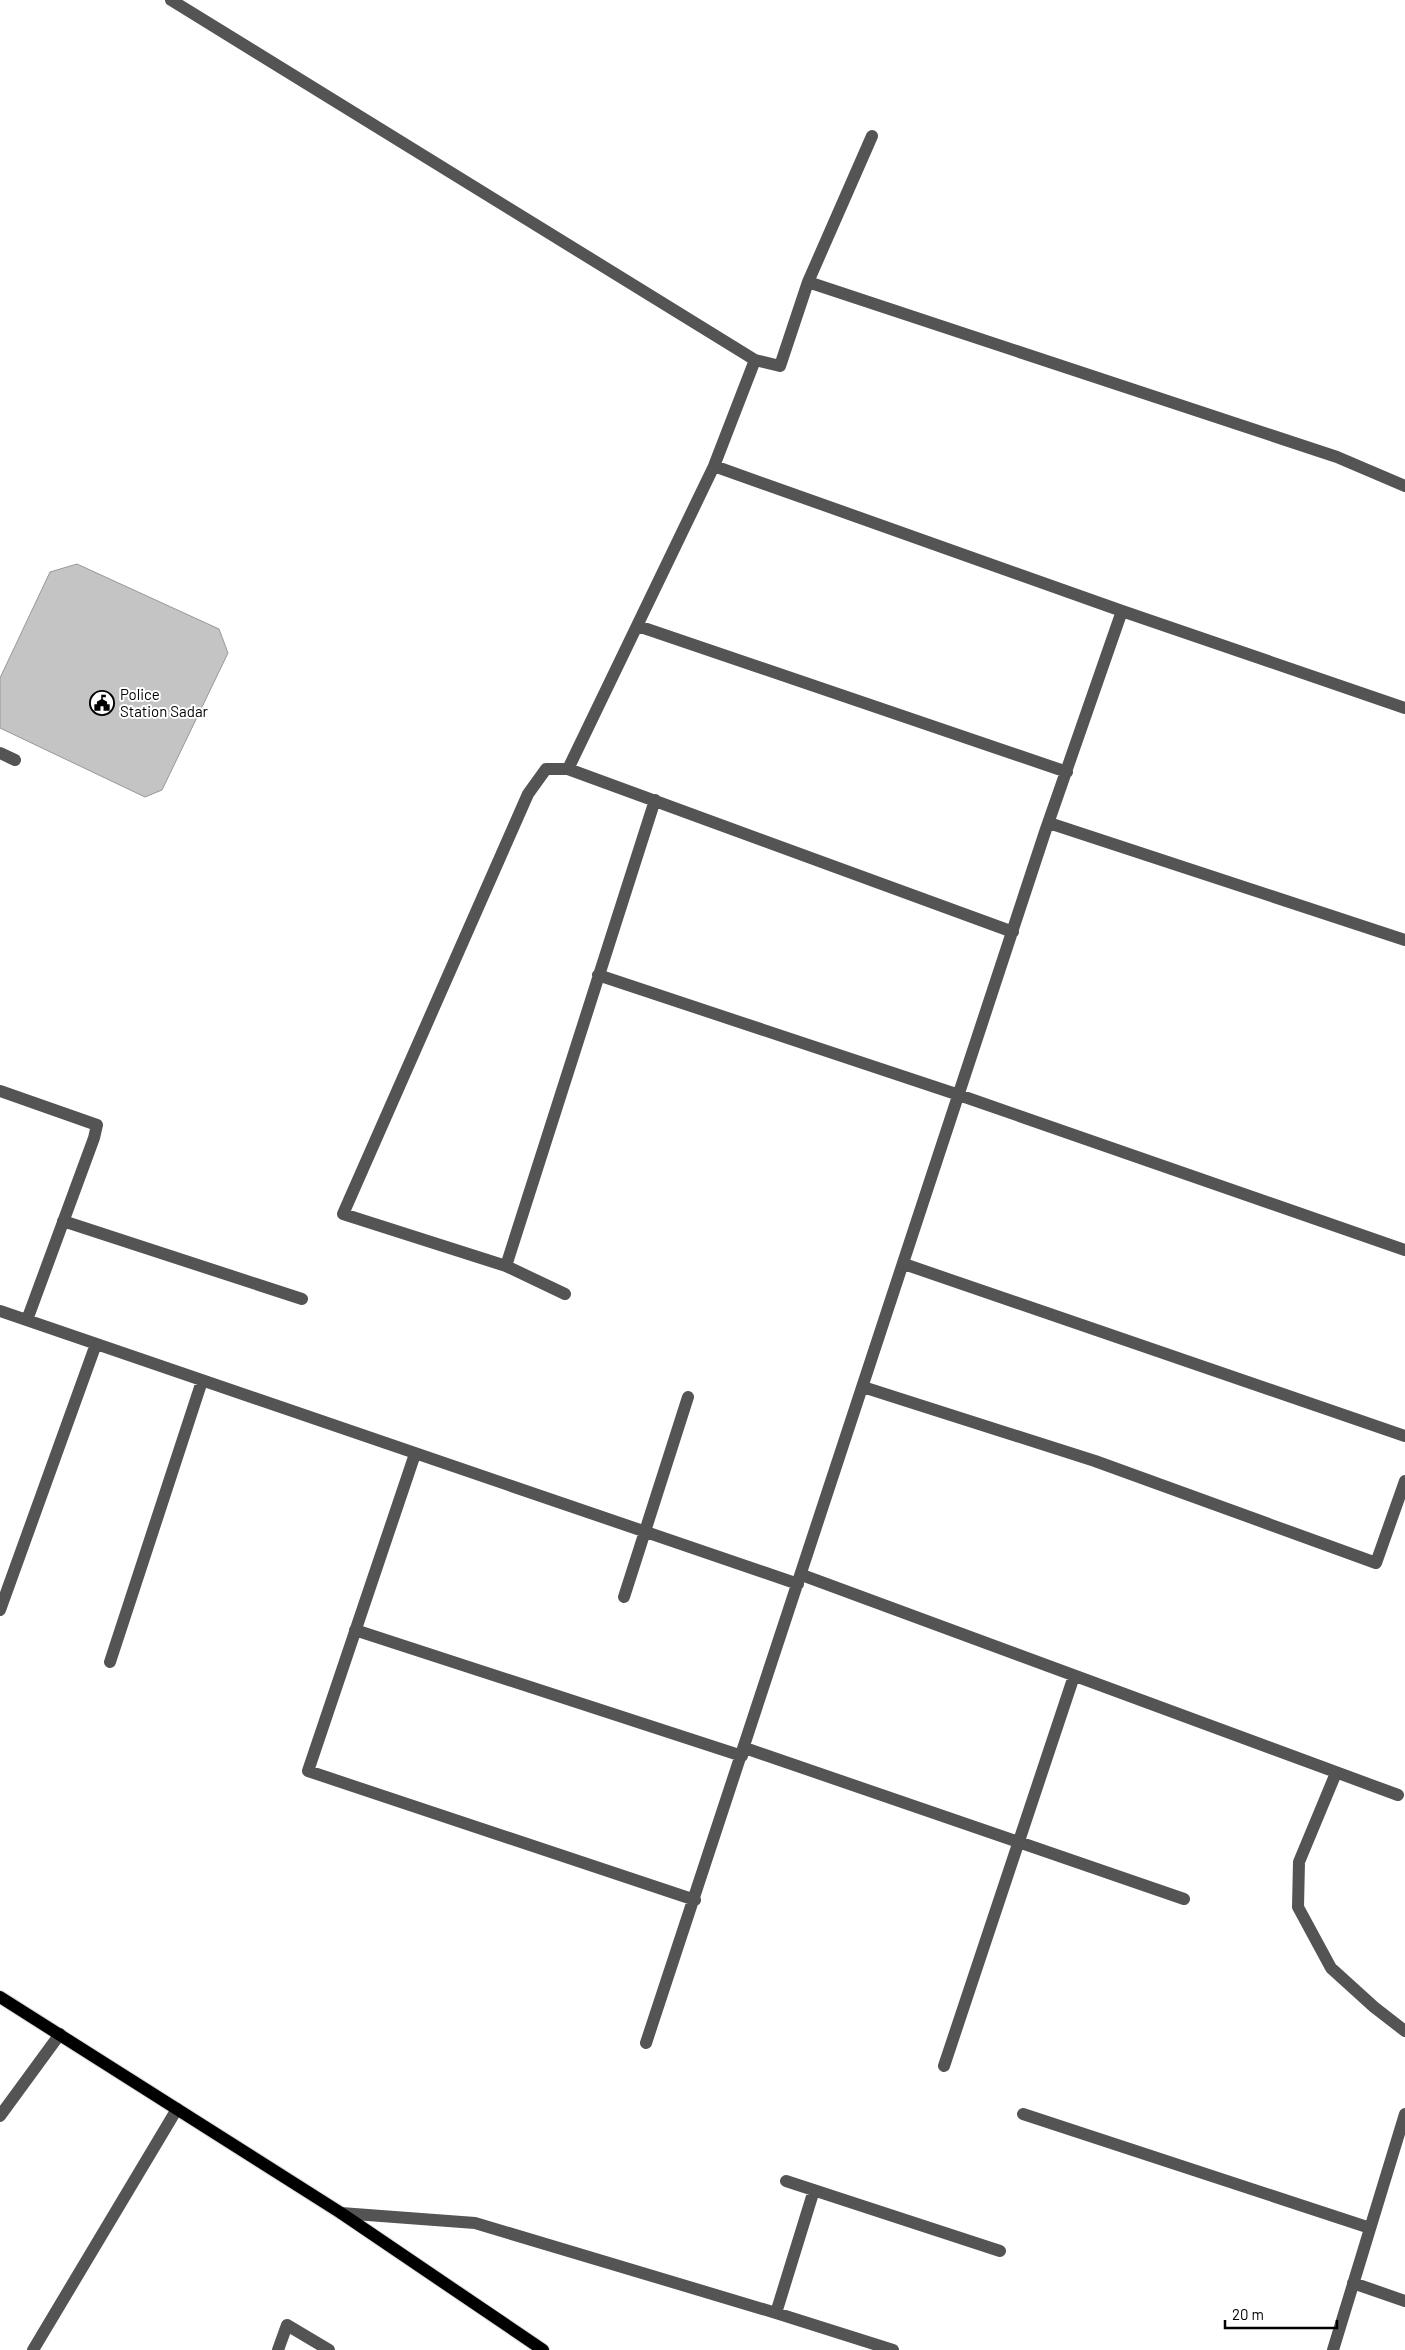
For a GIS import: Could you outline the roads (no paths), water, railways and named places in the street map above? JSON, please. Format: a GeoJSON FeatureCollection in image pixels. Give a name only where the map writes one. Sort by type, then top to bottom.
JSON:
{"type":"FeatureCollection","features":[{"type":"Feature","properties":{"kind":"main road"},"geometry":{"type":"LineString","coordinates":[[0,1997],[341,2213],[542,2350]]}},
{"type":"Feature","properties":{"kind":"street"},"geometry":{"type":"LineString","coordinates":[[171,0],[756,360],[780,366],[808,282],[872,136]]}},
{"type":"Feature","properties":{"kind":"street"},"geometry":{"type":"LineString","coordinates":[[808,282],[1337,457],[1405,486]]}},
{"type":"Feature","properties":{"kind":"street"},"geometry":{"type":"LineString","coordinates":[[568,769],[714,466],[756,360]]}},
{"type":"Feature","properties":{"kind":"street"},"geometry":{"type":"LineString","coordinates":[[714,466],[1122,612],[1405,708]]}},
{"type":"Feature","properties":{"kind":"street"},"geometry":{"type":"LineString","coordinates":[[646,2043],[695,1900],[1049,823],[1122,612]]}},
{"type":"Feature","properties":{"kind":"street"},"geometry":{"type":"LineString","coordinates":[[638,626],[1066,772]]}},
{"type":"Feature","properties":{"kind":"street"},"geometry":{"type":"LineString","coordinates":[[0,753],[15,760]]}},
{"type":"Feature","properties":{"kind":"street"},"geometry":{"type":"LineString","coordinates":[[565,1294],[506,1266],[343,1214],[528,794],[546,768],[568,769],[1013,932]]}},
{"type":"Feature","properties":{"kind":"street"},"geometry":{"type":"LineString","coordinates":[[506,1266],[655,800]]}},
{"type":"Feature","properties":{"kind":"street"},"geometry":{"type":"LineString","coordinates":[[1049,823],[1405,940]]}},
{"type":"Feature","properties":{"kind":"street"},"geometry":{"type":"LineString","coordinates":[[598,975],[959,1095],[1405,1250]]}},
{"type":"Feature","properties":{"kind":"street"},"geometry":{"type":"LineString","coordinates":[[0,1091],[97,1125],[94,1138],[27,1320]]}},
{"type":"Feature","properties":{"kind":"street"},"geometry":{"type":"LineString","coordinates":[[63,1221],[302,1299]]}},
{"type":"Feature","properties":{"kind":"street"},"geometry":{"type":"LineString","coordinates":[[904,1264],[1405,1436]]}},
{"type":"Feature","properties":{"kind":"street"},"geometry":{"type":"LineString","coordinates":[[0,1311],[645,1532],[800,1580],[1074,1676],[1398,1796]]}},
{"type":"Feature","properties":{"kind":"street"},"geometry":{"type":"LineString","coordinates":[[0,1610],[96,1344]]}},
{"type":"Feature","properties":{"kind":"street"},"geometry":{"type":"LineString","coordinates":[[110,1662],[202,1380]]}},
{"type":"Feature","properties":{"kind":"street"},"geometry":{"type":"LineString","coordinates":[[864,1387],[1095,1461],[1376,1563],[1405,1481]]}},
{"type":"Feature","properties":{"kind":"street"},"geometry":{"type":"LineString","coordinates":[[624,1597],[688,1397]]}},
{"type":"Feature","properties":{"kind":"street"},"geometry":{"type":"LineString","coordinates":[[415,1454],[308,1771],[695,1900]]}},
{"type":"Feature","properties":{"kind":"street"},"geometry":{"type":"LineString","coordinates":[[355,1630],[1019,1840],[1184,1898]]}},
{"type":"Feature","properties":{"kind":"street"},"geometry":{"type":"LineString","coordinates":[[944,2066],[1074,1676]]}},
{"type":"Feature","properties":{"kind":"street"},"geometry":{"type":"LineString","coordinates":[[1336,1773],[1299,1862],[1298,1907],[1331,1968],[1374,2007],[1405,2030]]}},
{"type":"Feature","properties":{"kind":"street"},"geometry":{"type":"LineString","coordinates":[[0,2116],[60,2034]]}},
{"type":"Feature","properties":{"kind":"street"},"geometry":{"type":"LineString","coordinates":[[33,2350],[177,2109]]}},
{"type":"Feature","properties":{"kind":"street"},"geometry":{"type":"LineString","coordinates":[[1023,2114],[1370,2228]]}},
{"type":"Feature","properties":{"kind":"street"},"geometry":{"type":"LineString","coordinates":[[1332,2350],[1405,2114]]}},
{"type":"Feature","properties":{"kind":"street"},"geometry":{"type":"LineString","coordinates":[[786,2181],[1000,2251]]}},
{"type":"Feature","properties":{"kind":"street"},"geometry":{"type":"LineString","coordinates":[[776,2312],[814,2190]]}},
{"type":"Feature","properties":{"kind":"street"},"geometry":{"type":"LineString","coordinates":[[341,2213],[476,2223],[776,2312],[893,2350]]}},
{"type":"Feature","properties":{"kind":"street"},"geometry":{"type":"LineString","coordinates":[[1353,2284],[1405,2301]]}},
{"type":"Feature","properties":{"kind":"street"},"geometry":{"type":"LineString","coordinates":[[278,2350],[287,2326],[329,2350]]}},
{"type":"Feature","properties":{"kind":"place","name":"Police Station Sadar"},"geometry":{"type":"Point","coordinates":[102,703]}}]}
